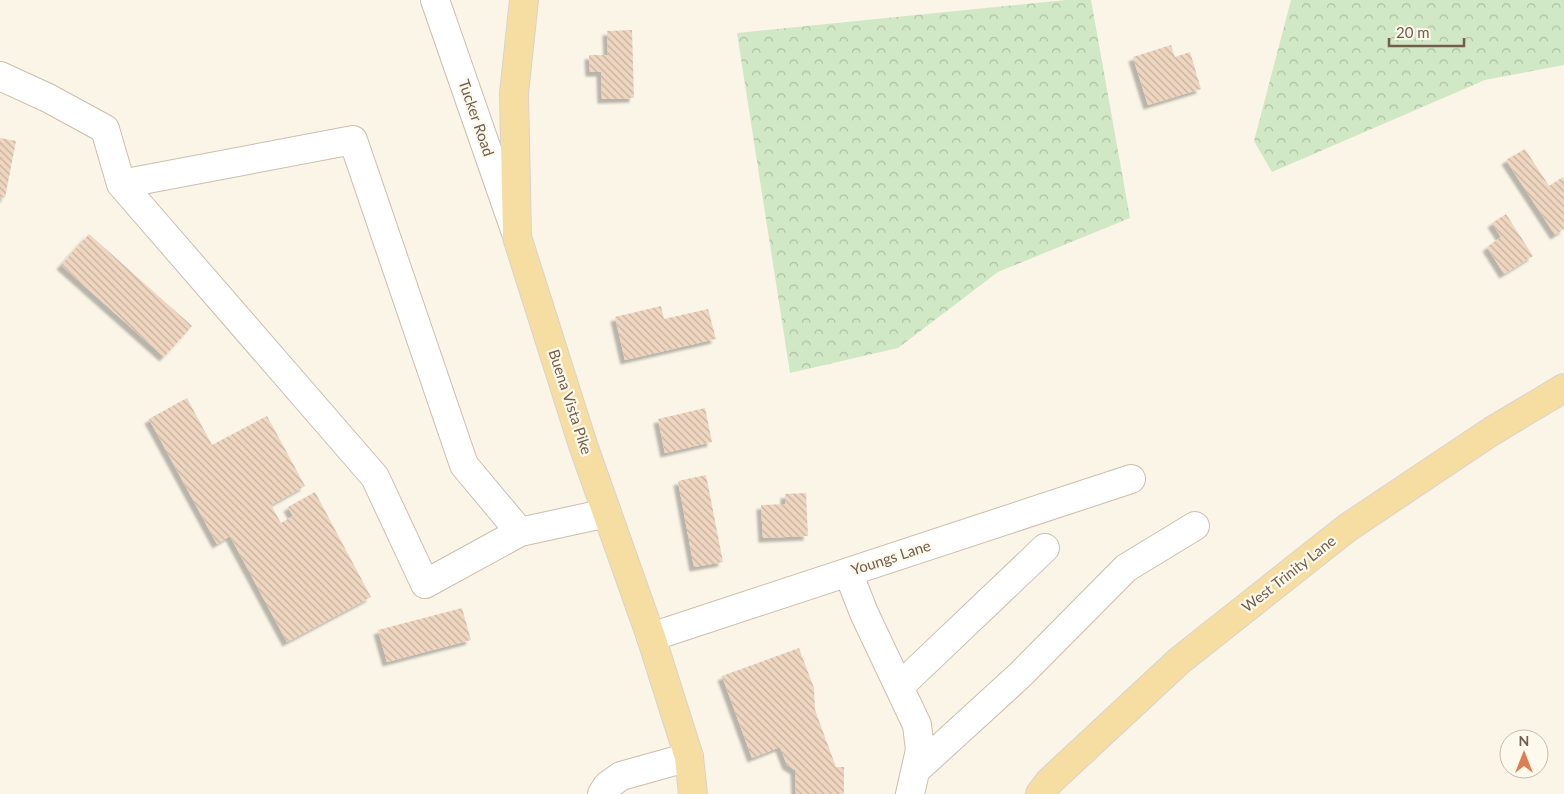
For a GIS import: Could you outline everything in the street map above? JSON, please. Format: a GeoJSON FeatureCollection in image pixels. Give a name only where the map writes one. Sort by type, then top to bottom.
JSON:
{"type":"FeatureCollection","features":[{"type":"Feature","properties":{"kind":"main road","name":"Buena Vista Pike"},"geometry":{"type":"LineString","coordinates":[[524,0],[514,93],[517,237],[583,445],[651,637],[689,757],[693,794]]}},
{"type":"Feature","properties":{"kind":"main road","name":"West Trinity Lane"},"geometry":{"type":"LineString","coordinates":[[1040,794],[1050,781],[1178,661],[1347,528],[1492,431],[1564,388]]}},
{"type":"Feature","properties":{"kind":"street","name":"Tucker Road"},"geometry":{"type":"LineString","coordinates":[[435,0],[517,237]]}},
{"type":"Feature","properties":{"kind":"street"},"geometry":{"type":"LineString","coordinates":[[0,76],[48,98],[105,129],[121,184],[375,477],[426,584],[520,532],[607,512]]}},
{"type":"Feature","properties":{"kind":"street"},"geometry":{"type":"LineString","coordinates":[[121,184],[353,140],[464,465],[520,532]]}},
{"type":"Feature","properties":{"kind":"street","name":"Youngs Lane"},"geometry":{"type":"LineString","coordinates":[[651,637],[1131,479]]}},
{"type":"Feature","properties":{"kind":"street"},"geometry":{"type":"LineString","coordinates":[[913,782],[1126,568],[1195,526]]}},
{"type":"Feature","properties":{"kind":"street"},"geometry":{"type":"LineString","coordinates":[[899,687],[1045,548]]}},
{"type":"Feature","properties":{"kind":"street"},"geometry":{"type":"LineString","coordinates":[[848,572],[864,613],[917,725],[920,750],[913,782]]}},
{"type":"Feature","properties":{"kind":"street"},"geometry":{"type":"LineString","coordinates":[[602,794],[607,786],[621,776],[689,757]]}},
{"type":"Feature","properties":{"kind":"green space"},"geometry":{"type":"Polygon","coordinates":[[[1066,0],[1091,0],[1130,218],[998,272],[898,348],[790,373],[737,33],[1066,0]]]}},
{"type":"Feature","properties":{"kind":"green space"},"geometry":{"type":"Polygon","coordinates":[[[1291,0],[1564,0],[1564,65],[1485,80],[1272,172],[1254,141],[1291,0]]]}},
{"type":"Feature","properties":{"kind":"building"},"geometry":{"type":"Polygon","coordinates":[[[632,30],[634,98],[602,99],[601,72],[590,72],[589,55],[608,55],[607,31],[632,30]]]}},
{"type":"Feature","properties":{"kind":"building"},"geometry":{"type":"Polygon","coordinates":[[[1171,45],[1175,57],[1190,52],[1201,89],[1148,105],[1133,57],[1171,45]]]}},
{"type":"Feature","properties":{"kind":"building"},"geometry":{"type":"Polygon","coordinates":[[[0,138],[16,141],[5,198],[0,197],[0,138]]]}},
{"type":"Feature","properties":{"kind":"building"},"geometry":{"type":"Polygon","coordinates":[[[1525,149],[1549,186],[1563,177],[1564,179],[1564,229],[1555,235],[1506,160],[1525,149]]]}},
{"type":"Feature","properties":{"kind":"building"},"geometry":{"type":"Polygon","coordinates":[[[1506,214],[1533,256],[1504,274],[1487,247],[1501,237],[1492,223],[1506,214]]]}},
{"type":"Feature","properties":{"kind":"building"},"geometry":{"type":"Polygon","coordinates":[[[89,234],[192,326],[164,357],[61,265],[89,234]]]}},
{"type":"Feature","properties":{"kind":"building"},"geometry":{"type":"Polygon","coordinates":[[[661,306],[664,319],[708,309],[716,339],[625,360],[615,317],[661,306]]]}},
{"type":"Feature","properties":{"kind":"building"},"geometry":{"type":"Polygon","coordinates":[[[187,398],[212,445],[267,416],[305,486],[271,505],[281,523],[293,516],[288,507],[315,492],[371,597],[287,642],[230,536],[217,544],[149,419],[187,398]]]}},
{"type":"Feature","properties":{"kind":"building"},"geometry":{"type":"Polygon","coordinates":[[[705,408],[712,442],[665,453],[658,419],[705,408]]]}},
{"type":"Feature","properties":{"kind":"building"},"geometry":{"type":"Polygon","coordinates":[[[706,475],[723,562],[694,567],[678,481],[706,475]]]}},
{"type":"Feature","properties":{"kind":"building"},"geometry":{"type":"Polygon","coordinates":[[[806,493],[808,536],[763,538],[761,505],[785,504],[785,494],[806,493]]]}},
{"type":"Feature","properties":{"kind":"building"},"geometry":{"type":"Polygon","coordinates":[[[462,608],[471,640],[387,662],[378,630],[462,608]]]}},
{"type":"Feature","properties":{"kind":"building"},"geometry":{"type":"Polygon","coordinates":[[[799,648],[814,688],[815,710],[836,767],[844,767],[844,794],[796,794],[795,770],[787,765],[780,747],[752,758],[722,676],[799,648]]]}}]}
